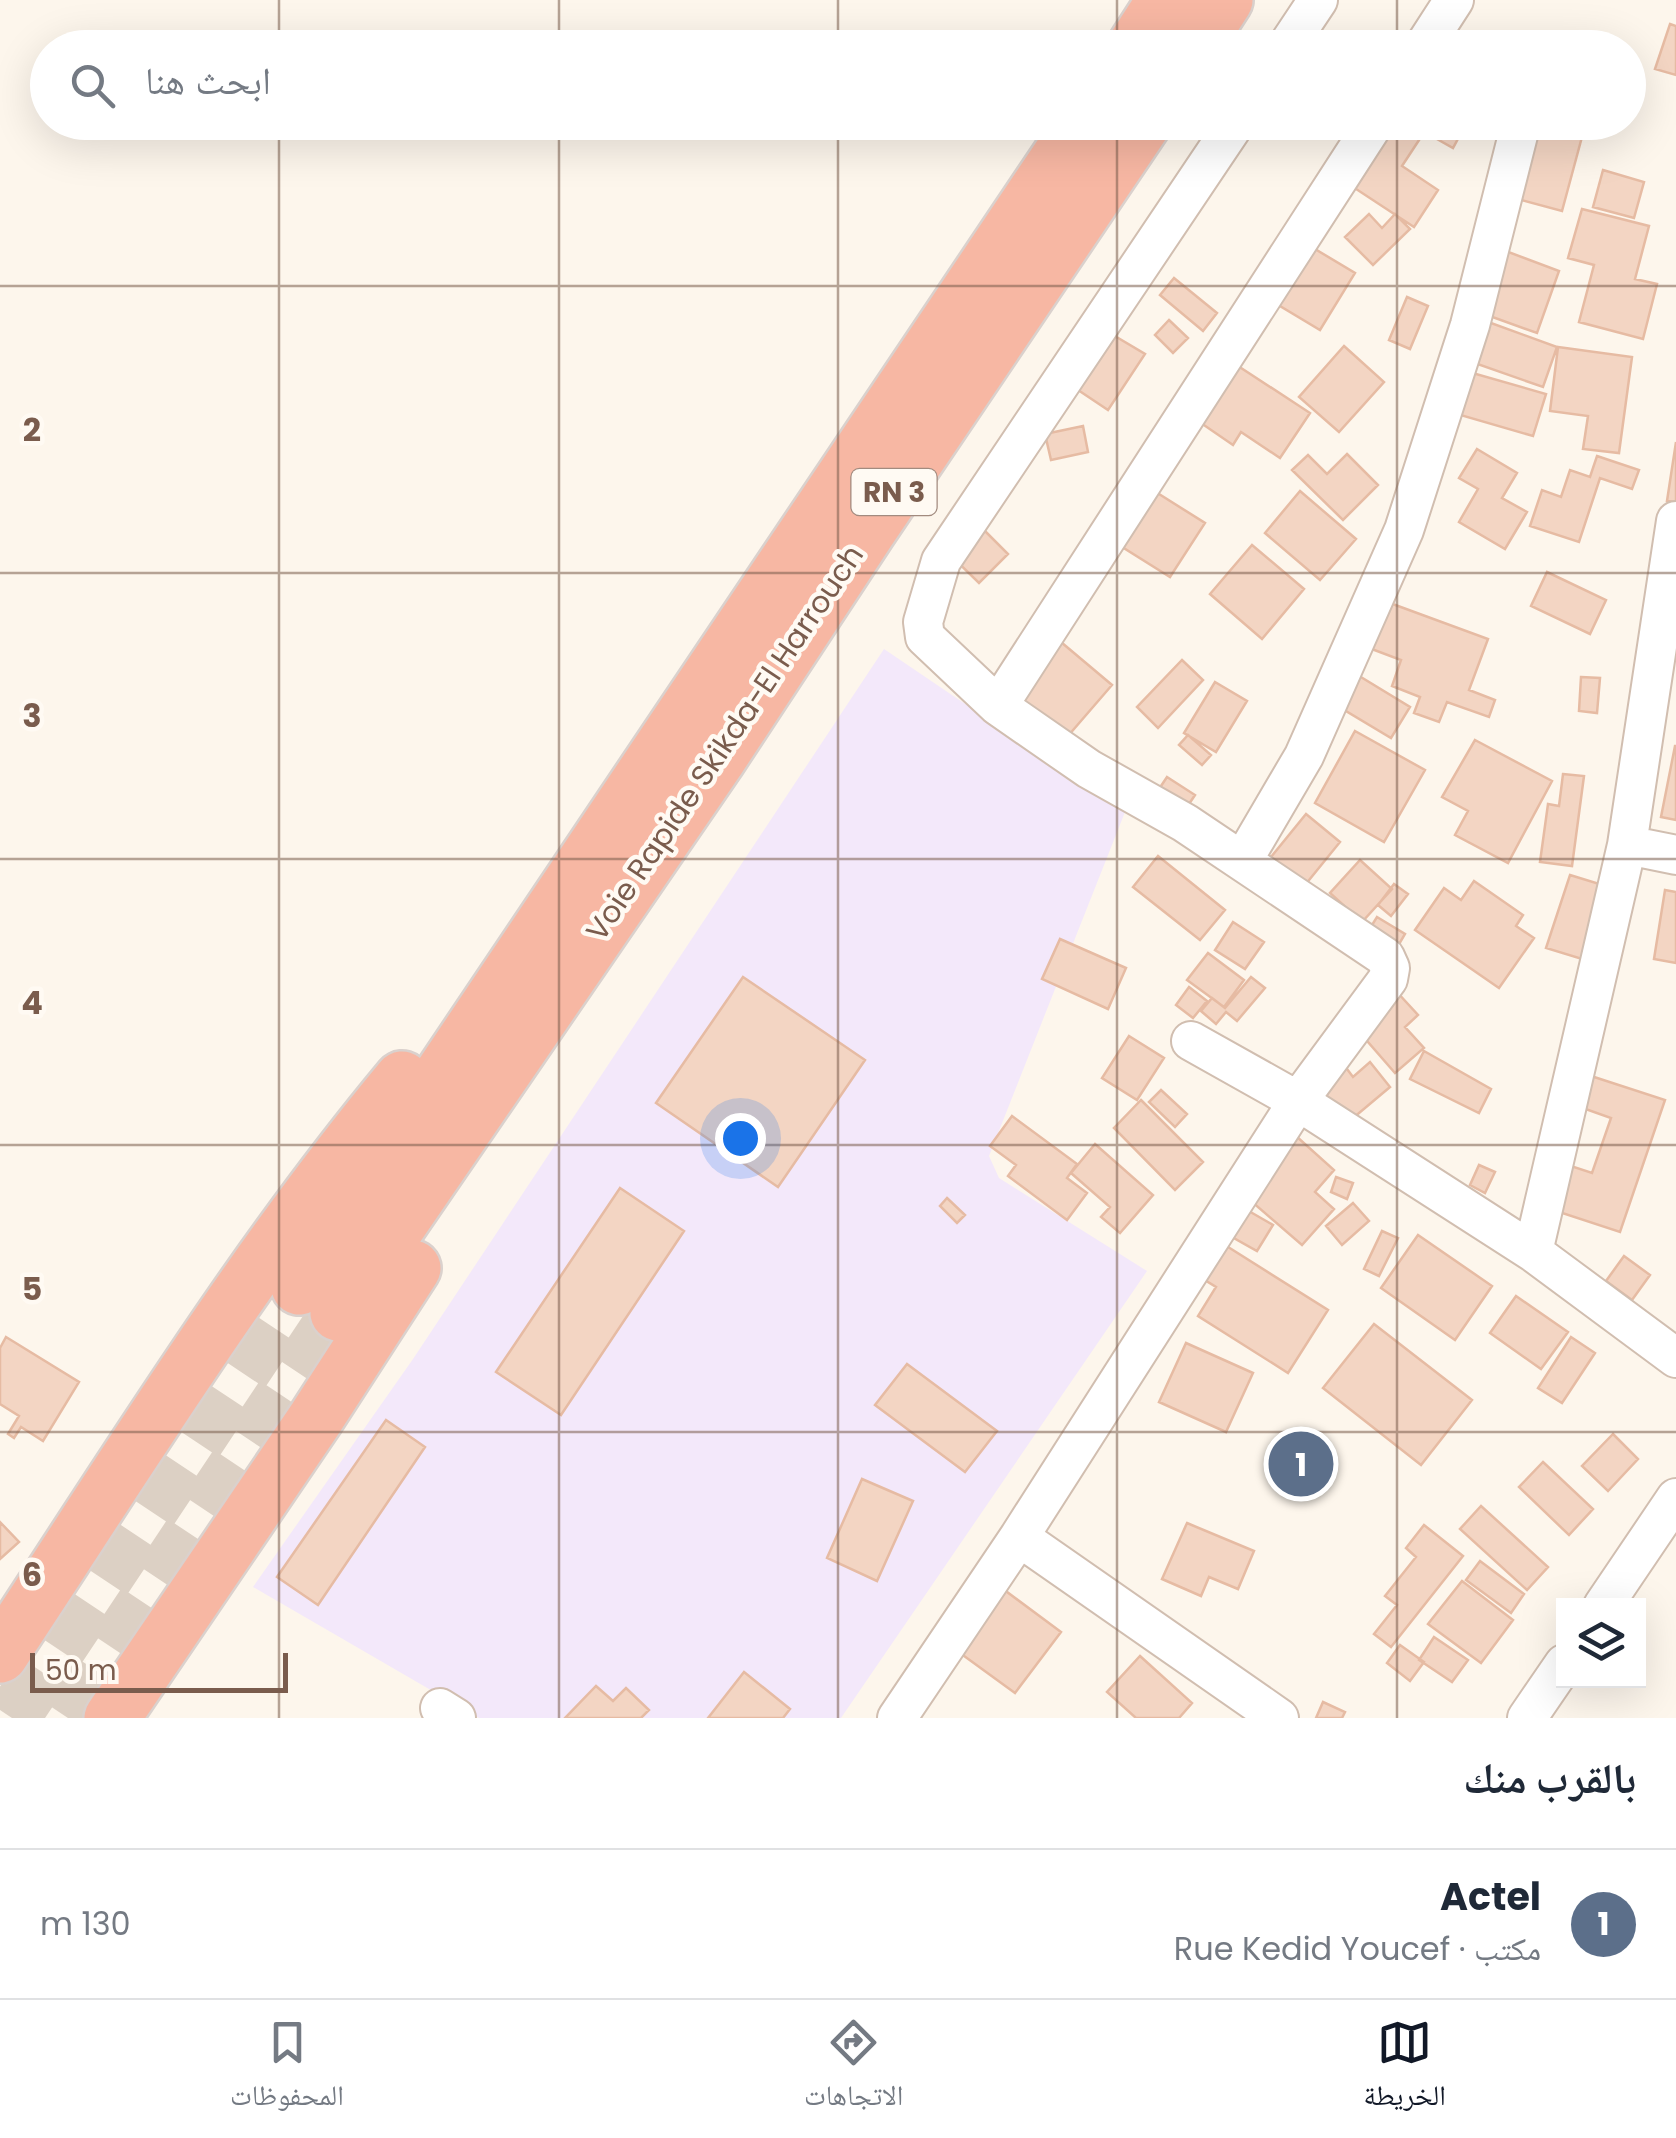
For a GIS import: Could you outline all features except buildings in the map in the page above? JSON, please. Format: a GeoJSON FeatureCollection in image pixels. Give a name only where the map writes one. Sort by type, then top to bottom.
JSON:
{"type":"FeatureCollection","features":[{"type":"Feature","properties":{"kind":"highway"},"geometry":{"type":"LineString","coordinates":[[1146,30],[1165,0]]}},
{"type":"Feature","properties":{"kind":"highway"},"geometry":{"type":"LineString","coordinates":[[1206,30],[1225,0]]}},
{"type":"Feature","properties":{"kind":"highway","name":"Voie Rapide Skikda-El Harrouch"},"geometry":{"type":"LineString","coordinates":[[622,852],[1073,140]]}},
{"type":"Feature","properties":{"kind":"highway","name":"Voie Rapide Skikda-El Harrouch"},"geometry":{"type":"LineString","coordinates":[[318,1300],[622,852],[1131,140]]}},
{"type":"Feature","properties":{"kind":"highway"},"geometry":{"type":"LineString","coordinates":[[0,1655],[273,1244],[350,1140],[622,852]]}},
{"type":"Feature","properties":{"kind":"highway"},"geometry":{"type":"LineString","coordinates":[[112,1718],[316,1418],[444,1220],[524,1087],[622,852]]}},
{"type":"Feature","properties":{"kind":"street"},"geometry":{"type":"LineString","coordinates":[[1298,30],[1318,0]]}},
{"type":"Feature","properties":{"kind":"street"},"geometry":{"type":"LineString","coordinates":[[1435,30],[1454,0]]}},
{"type":"Feature","properties":{"kind":"street"},"geometry":{"type":"LineString","coordinates":[[897,1718],[1019,1537],[1298,1101],[1388,979],[1390,968],[1385,957],[1186,823],[1090,769],[998,706],[925,636],[923,622],[941,560],[1224,140]]}},
{"type":"Feature","properties":{"kind":"street"},"geometry":{"type":"LineString","coordinates":[[998,706],[1363,140]]}},
{"type":"Feature","properties":{"kind":"street"},"geometry":{"type":"LineString","coordinates":[[1243,860],[1304,756],[1404,530],[1470,326],[1517,140]]}},
{"type":"Feature","properties":{"kind":"street"},"geometry":{"type":"LineString","coordinates":[[1533,1252],[1627,845],[1667,646],[1676,521]]}},
{"type":"Feature","properties":{"kind":"street"},"geometry":{"type":"LineString","coordinates":[[1627,845],[1676,854]]}},
{"type":"Feature","properties":{"kind":"street"},"geometry":{"type":"LineString","coordinates":[[1191,1042],[1298,1101],[1533,1252],[1676,1358]]}},
{"type":"Feature","properties":{"kind":"street"},"geometry":{"type":"LineString","coordinates":[[1608,1598],[1676,1498]]}},
{"type":"Feature","properties":{"kind":"street"},"geometry":{"type":"LineString","coordinates":[[1019,1537],[1279,1718]]}},
{"type":"Feature","properties":{"kind":"street"},"geometry":{"type":"LineString","coordinates":[[1527,1718],[1556,1676]]}},
{"type":"Feature","properties":{"kind":"shaded area"},"geometry":{"type":"Polygon","coordinates":[[[884,649],[1125,812],[989,1156],[999,1178],[1147,1271],[841,1718],[479,1718],[253,1587],[413,1359],[884,649]]]}},
{"type":"Feature","properties":{"kind":"tunnel"},"geometry":{"type":"LineString","coordinates":[[12,1718],[299,1287]]}},
{"type":"Feature","properties":{"kind":"tunnel"},"geometry":{"type":"LineString","coordinates":[[68,1718],[338,1313]]}},
{"type":"Feature","properties":{"kind":"place","name":"Actel"},"geometry":{"type":"Point","coordinates":[1301,1464]}}]}
